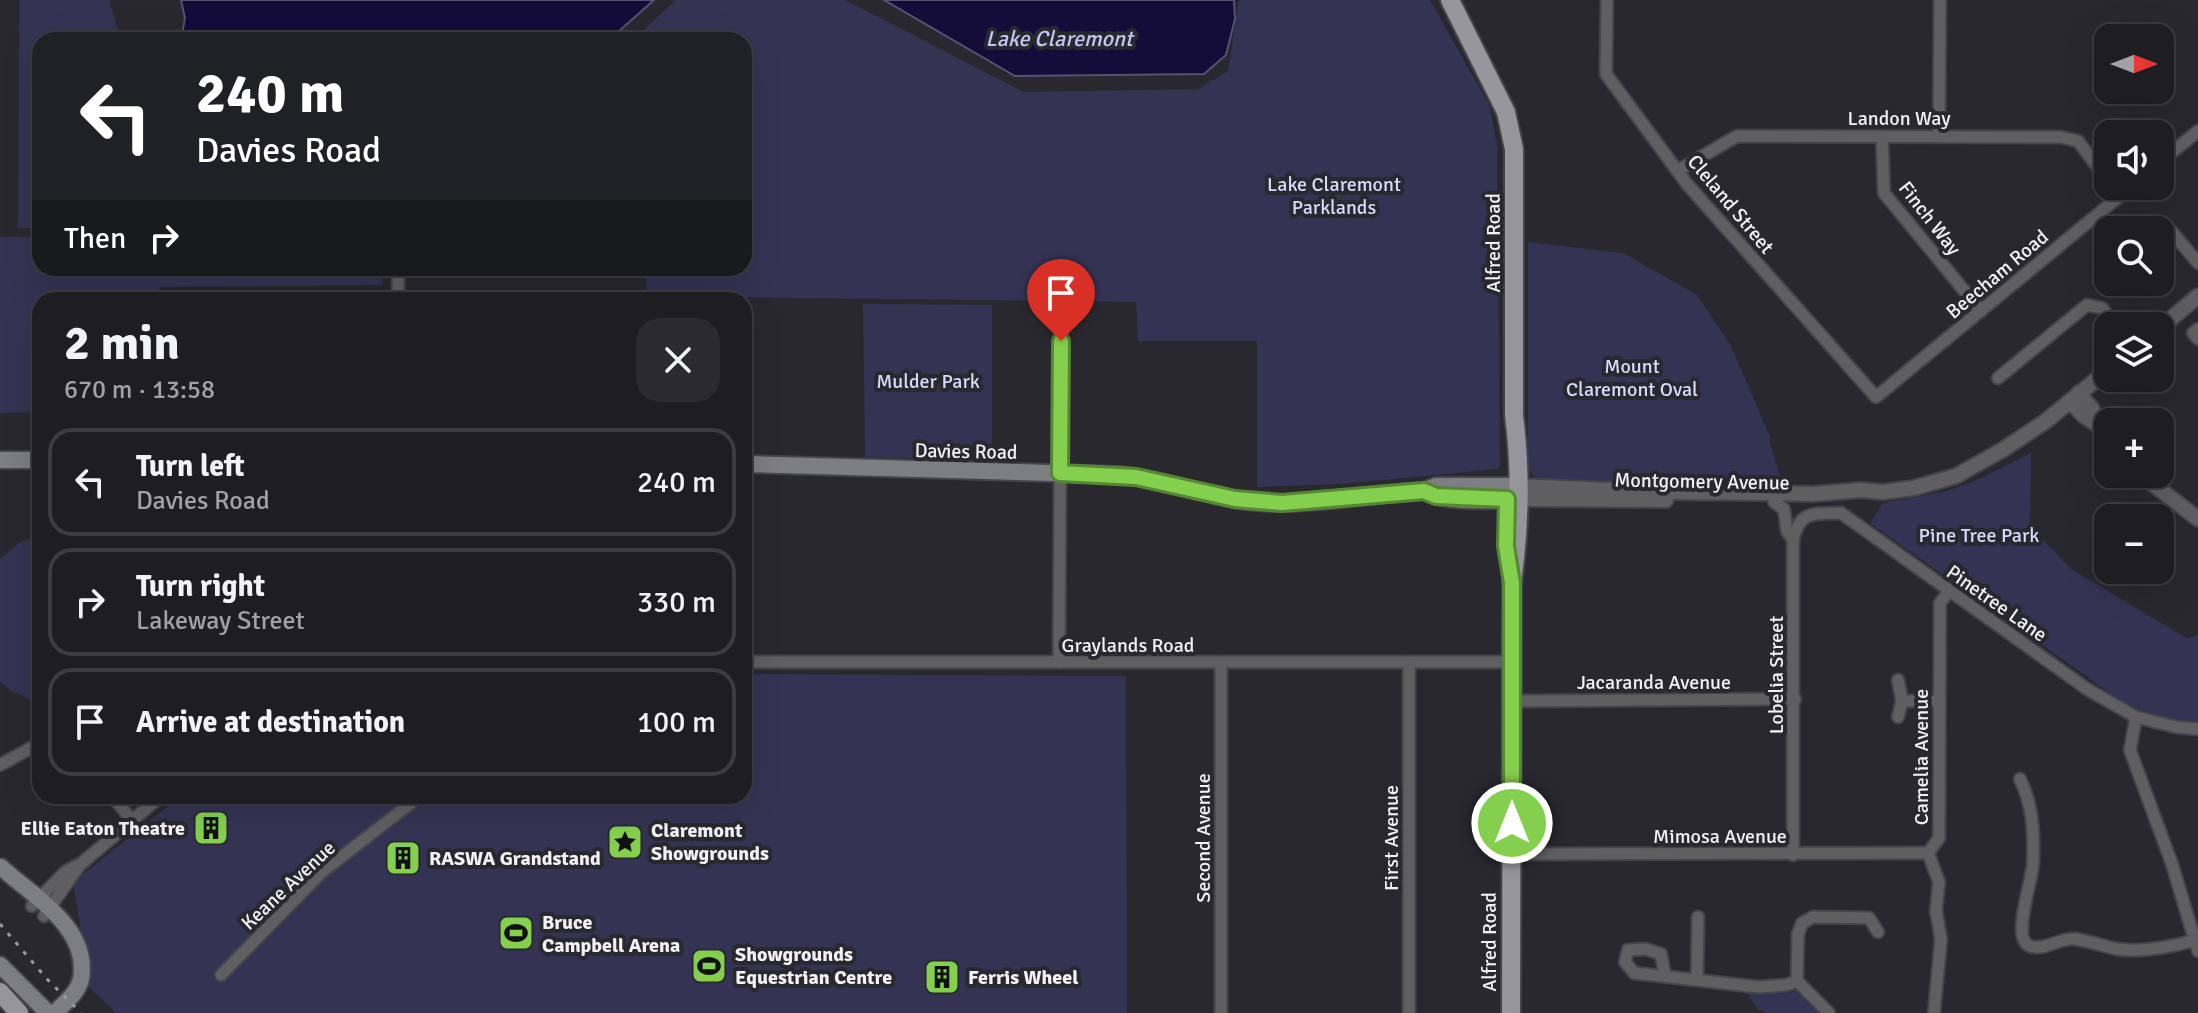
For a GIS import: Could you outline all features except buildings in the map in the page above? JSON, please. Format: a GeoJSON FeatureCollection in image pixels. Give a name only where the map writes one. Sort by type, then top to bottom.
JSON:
{"type":"FeatureCollection","features":[{"type":"Feature","properties":{"kind":"main road","name":"Alfred Road"},"geometry":{"type":"LineString","coordinates":[[1440,0],[1465,45],[1489,77]]}},
{"type":"Feature","properties":{"kind":"main road","name":"Alfred Road"},"geometry":{"type":"LineString","coordinates":[[1450,0],[1506,112],[1514,149],[1514,415],[1518,450],[1506,546],[1512,583],[1513,662],[1511,1013]]}},
{"type":"Feature","properties":{"kind":"main road"},"geometry":{"type":"LineString","coordinates":[[0,460],[32,460]]}},
{"type":"Feature","properties":{"kind":"main road","name":"Davies Road"},"geometry":{"type":"LineString","coordinates":[[752,464],[1136,477],[1235,499],[1282,503],[1424,491],[1436,496],[1513,492]]}},
{"type":"Feature","properties":{"kind":"main road"},"geometry":{"type":"LineString","coordinates":[[0,866],[14,890],[61,917],[76,946],[81,980],[74,993],[55,1013]]}},
{"type":"Feature","properties":{"kind":"main road"},"geometry":{"type":"LineString","coordinates":[[0,965],[48,1013]]}},
{"type":"Feature","properties":{"kind":"main road"},"geometry":{"type":"LineString","coordinates":[[0,992],[19,1013]]}},
{"type":"Feature","properties":{"kind":"main road"},"geometry":{"type":"LineString","coordinates":[[0,1008],[6,1013]]}},
{"type":"Feature","properties":{"kind":"street","name":"Cleland Street"},"geometry":{"type":"LineString","coordinates":[[1607,0],[1606,74],[1687,184],[1876,397],[1885,390]]}},
{"type":"Feature","properties":{"kind":"street"},"geometry":{"type":"LineString","coordinates":[[1939,136],[1940,0]]}},
{"type":"Feature","properties":{"kind":"street"},"geometry":{"type":"LineString","coordinates":[[2174,151],[2198,131]]}},
{"type":"Feature","properties":{"kind":"street","name":"Landon Way"},"geometry":{"type":"LineString","coordinates":[[1679,170],[1737,136],[2060,137],[2078,141],[2094,162]]}},
{"type":"Feature","properties":{"kind":"street","name":"Finch Way"},"geometry":{"type":"LineString","coordinates":[[1882,136],[1884,193],[1981,311]]}},
{"type":"Feature","properties":{"kind":"street","name":"Beecham Road"},"geometry":{"type":"LineString","coordinates":[[1885,390],[1981,311],[2100,200]]}},
{"type":"Feature","properties":{"kind":"street"},"geometry":{"type":"LineString","coordinates":[[2174,234],[2198,263]]}},
{"type":"Feature","properties":{"kind":"street"},"geometry":{"type":"LineString","coordinates":[[2174,316],[2198,296]]}},
{"type":"Feature","properties":{"kind":"street"},"geometry":{"type":"LineString","coordinates":[[1998,378],[2087,305],[2099,306],[2104,312]]}},
{"type":"Feature","properties":{"kind":"street"},"geometry":{"type":"LineString","coordinates":[[1059,662],[1061,312]]}},
{"type":"Feature","properties":{"kind":"street"},"geometry":{"type":"LineString","coordinates":[[2198,329],[2193,333],[2198,339]]}},
{"type":"Feature","properties":{"kind":"street","name":"Montgomery Avenue"},"geometry":{"type":"LineString","coordinates":[[1513,492],[1636,487],[1660,492],[1768,499],[1840,501],[1866,498],[1956,476],[2023,438],[2094,381]]}},
{"type":"Feature","properties":{"kind":"street"},"geometry":{"type":"LineString","coordinates":[[2075,397],[2094,413]]}},
{"type":"Feature","properties":{"kind":"street"},"geometry":{"type":"LineString","coordinates":[[2158,488],[2198,519]]}},
{"type":"Feature","properties":{"kind":"street","name":"Lobelia Street"},"geometry":{"type":"LineString","coordinates":[[1768,499],[1784,509],[1787,531],[1793,540],[1793,855]]}},
{"type":"Feature","properties":{"kind":"street","name":"Pinetree Lane"},"geometry":{"type":"LineString","coordinates":[[1793,540],[1800,521],[1806,516],[1841,513],[2087,689],[2136,717],[2198,729]]}},
{"type":"Feature","properties":{"kind":"street","name":"Camelia Avenue"},"geometry":{"type":"LineString","coordinates":[[1934,1013],[1941,939],[1936,911],[1939,882],[1928,853],[1939,838],[1940,603],[1949,591]]}},
{"type":"Feature","properties":{"kind":"street","name":"Graylands Road"},"geometry":{"type":"LineString","coordinates":[[752,662],[1513,662]]}},
{"type":"Feature","properties":{"kind":"street","name":"First Avenue"},"geometry":{"type":"LineString","coordinates":[[1409,662],[1409,1013]]}},
{"type":"Feature","properties":{"kind":"street","name":"Second Avenue"},"geometry":{"type":"LineString","coordinates":[[1221,663],[1221,1013]]}},
{"type":"Feature","properties":{"kind":"street"},"geometry":{"type":"LineString","coordinates":[[1898,680],[1902,701],[1898,717]]}},
{"type":"Feature","properties":{"kind":"street","name":"Jacaranda Avenue"},"geometry":{"type":"LineString","coordinates":[[1513,701],[1795,699]]}},
{"type":"Feature","properties":{"kind":"street"},"geometry":{"type":"LineString","coordinates":[[1902,701],[1939,701]]}},
{"type":"Feature","properties":{"kind":"street"},"geometry":{"type":"LineString","coordinates":[[2020,779],[2029,797],[2033,829],[2033,866],[2021,926],[2023,940],[2029,946],[2038,947],[2069,938],[2135,950],[2197,945],[2172,864],[2130,750],[2136,717]]}},
{"type":"Feature","properties":{"kind":"street"},"geometry":{"type":"LineString","coordinates":[[0,765],[32,747]]}},
{"type":"Feature","properties":{"kind":"street"},"geometry":{"type":"LineString","coordinates":[[119,804],[132,820]]}},
{"type":"Feature","properties":{"kind":"street"},"geometry":{"type":"LineString","coordinates":[[41,907],[82,863],[151,804]]}},
{"type":"Feature","properties":{"kind":"street","name":"Keane Avenue"},"geometry":{"type":"LineString","coordinates":[[221,975],[322,872],[410,804]]}},
{"type":"Feature","properties":{"kind":"street","name":"Mimosa Avenue"},"geometry":{"type":"LineString","coordinates":[[1511,854],[1928,853]]}},
{"type":"Feature","properties":{"kind":"street"},"geometry":{"type":"LineString","coordinates":[[1697,979],[1698,917]]}},
{"type":"Feature","properties":{"kind":"street"},"geometry":{"type":"LineString","coordinates":[[1829,1013],[1797,981],[1798,934],[1802,923],[1813,917],[1869,918],[1878,932]]}},
{"type":"Feature","properties":{"kind":"street"},"geometry":{"type":"LineString","coordinates":[[1665,976],[1758,987],[1797,981]]}},
{"type":"Feature","properties":{"kind":"green space"},"geometry":{"type":"Polygon","coordinates":[[[19,0],[109,0],[119,32],[32,32],[32,228],[18,228],[19,0]]]}},
{"type":"Feature","properties":{"kind":"green space","name":"Lake Claremont Parklands"},"geometry":{"type":"Polygon","coordinates":[[[676,0],[845,0],[1024,92],[1198,89],[1228,71],[1239,0],[1430,0],[1490,107],[1497,145],[1500,466],[1497,469],[1341,484],[1257,487],[1257,341],[1138,341],[1136,302],[752,297],[752,292],[646,292],[646,276],[752,276],[752,32],[642,32],[676,0]]]}},
{"type":"Feature","properties":{"kind":"green space"},"geometry":{"type":"Polygon","coordinates":[[[0,237],[32,237],[32,276],[382,276],[382,285],[161,287],[157,292],[32,292],[32,412],[0,413],[0,237]]]}},
{"type":"Feature","properties":{"kind":"green space","name":"Mount Claremont Oval"},"geometry":{"type":"Polygon","coordinates":[[[1528,242],[1623,253],[1697,295],[1731,346],[1771,439],[1781,480],[1762,484],[1650,483],[1631,479],[1612,482],[1537,478],[1533,475],[1528,461],[1528,242]]]}},
{"type":"Feature","properties":{"kind":"green space","name":"Mulder Park"},"geometry":{"type":"Polygon","coordinates":[[[863,304],[992,305],[992,460],[865,457],[863,304]]]}},
{"type":"Feature","properties":{"kind":"green space","name":"Pine Tree Park"},"geometry":{"type":"Polygon","coordinates":[[[2031,453],[2030,526],[2071,569],[2094,584],[2188,639],[2198,634],[2198,722],[2148,720],[1870,523],[1883,503],[1947,491],[2031,453]]]}},
{"type":"Feature","properties":{"kind":"green space"},"geometry":{"type":"Polygon","coordinates":[[[32,538],[32,700],[11,691],[0,681],[0,559],[19,543],[32,538]]]}},
{"type":"Feature","properties":{"kind":"green space","name":"Claremont Showgrounds"},"geometry":{"type":"Polygon","coordinates":[[[752,674],[1126,676],[1127,1013],[116,1013],[90,988],[73,882],[171,804],[752,804],[752,674]]]}},
{"type":"Feature","properties":{"kind":"green space"},"geometry":{"type":"Polygon","coordinates":[[[1798,989],[1819,1013],[1768,1013],[1757,1009],[1747,992],[1798,989]]]}},
{"type":"Feature","properties":{"kind":"water"},"geometry":{"type":"Polygon","coordinates":[[[181,0],[654,0],[618,32],[182,32],[185,18],[181,0]]]}},
{"type":"Feature","properties":{"kind":"water","name":"Lake Claremont"},"geometry":{"type":"Polygon","coordinates":[[[884,0],[1234,0],[1235,19],[1226,55],[1204,74],[1015,76],[884,0]]]}},
{"type":"Feature","properties":{"kind":"railway"},"geometry":{"type":"LineString","coordinates":[[0,924],[81,1013]]}},
{"type":"Feature","properties":{"kind":"place","name":"Ellie Eaton Theatre"},"geometry":{"type":"Point","coordinates":[211,828]}},
{"type":"Feature","properties":{"kind":"place","name":"Claremont Showgrounds"},"geometry":{"type":"Point","coordinates":[625,842]}},
{"type":"Feature","properties":{"kind":"place","name":"RASWA Grandstand"},"geometry":{"type":"Point","coordinates":[403,858]}},
{"type":"Feature","properties":{"kind":"place","name":"Bruce Campbell Arena"},"geometry":{"type":"Point","coordinates":[516,933]}},
{"type":"Feature","properties":{"kind":"place","name":"Showgrounds Equestrian Centre"},"geometry":{"type":"Point","coordinates":[709,966]}},
{"type":"Feature","properties":{"kind":"place","name":"Ferris Wheel"},"geometry":{"type":"Point","coordinates":[942,977]}},
{"type":"Feature","properties":{"kind":"route"},"geometry":{"type":"LineString","coordinates":[[1061,341],[1060,473],[1136,477],[1235,499],[1282,503],[1424,491],[1436,496],[1507,499],[1506,546],[1512,583],[1512,823]]}}]}
